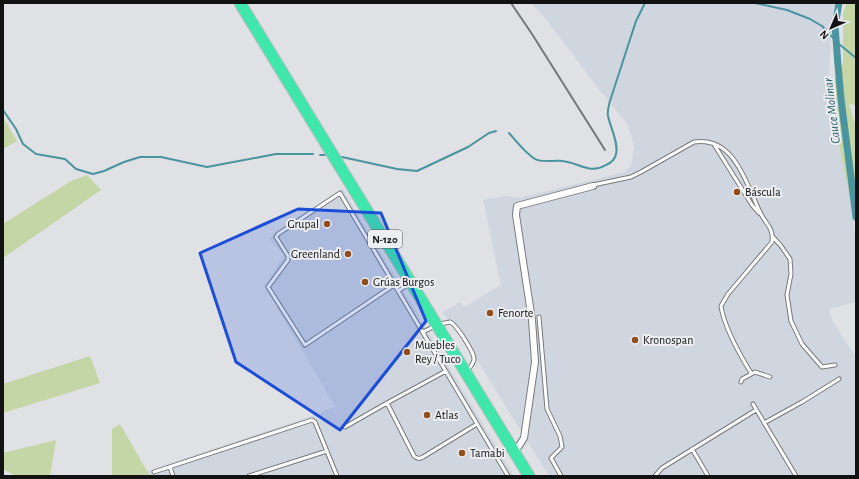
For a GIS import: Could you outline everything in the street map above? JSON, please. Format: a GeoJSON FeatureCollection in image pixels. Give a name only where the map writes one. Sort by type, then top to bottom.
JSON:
{"type":"FeatureCollection","features":[{"type":"Feature","properties":{"kind":"highway","name":"N-120"},"geometry":{"type":"LineString","coordinates":[[240,3],[529,476]]}},
{"type":"Feature","properties":{"kind":"street"},"geometry":{"type":"LineString","coordinates":[[515,452],[524,438],[535,362],[532,320],[516,215],[517,206],[593,186]]}},
{"type":"Feature","properties":{"kind":"lane"},"geometry":{"type":"LineString","coordinates":[[593,186],[631,177],[694,142],[702,140],[715,144],[731,156],[738,164],[745,176],[760,214]]}},
{"type":"Feature","properties":{"kind":"lane"},"geometry":{"type":"LineString","coordinates":[[715,144],[724,162],[752,205],[769,226],[773,237],[782,246],[790,259],[791,274],[787,295],[791,320],[802,344],[822,367],[835,365]]}},
{"type":"Feature","properties":{"kind":"lane"},"geometry":{"type":"LineString","coordinates":[[394,286],[305,345],[268,286],[288,260],[288,256],[276,237],[278,234],[340,193],[508,476]]}},
{"type":"Feature","properties":{"kind":"lane"},"geometry":{"type":"LineString","coordinates":[[751,373],[740,355],[722,318],[720,306],[728,294],[772,242],[773,237]]}},
{"type":"Feature","properties":{"kind":"lane"},"geometry":{"type":"LineString","coordinates":[[398,290],[411,283]]}},
{"type":"Feature","properties":{"kind":"lane"},"geometry":{"type":"LineString","coordinates":[[539,317],[547,409],[560,436],[562,447],[551,458],[561,476]]}},
{"type":"Feature","properties":{"kind":"lane"},"geometry":{"type":"LineString","coordinates":[[423,332],[437,325],[452,322],[473,354],[474,360],[467,374]]}},
{"type":"Feature","properties":{"kind":"lane"},"geometry":{"type":"LineString","coordinates":[[345,427],[446,371]]}},
{"type":"Feature","properties":{"kind":"lane"},"geometry":{"type":"LineString","coordinates":[[741,382],[742,379],[755,372],[770,377]]}},
{"type":"Feature","properties":{"kind":"lane"},"geometry":{"type":"LineString","coordinates":[[764,422],[802,402],[839,379]]}},
{"type":"Feature","properties":{"kind":"lane"},"geometry":{"type":"LineString","coordinates":[[387,403],[414,456],[420,459],[477,424]]}},
{"type":"Feature","properties":{"kind":"lane"},"geometry":{"type":"LineString","coordinates":[[753,404],[796,476]]}},
{"type":"Feature","properties":{"kind":"lane"},"geometry":{"type":"LineString","coordinates":[[655,476],[662,468],[756,410]]}},
{"type":"Feature","properties":{"kind":"lane"},"geometry":{"type":"LineString","coordinates":[[154,472],[312,420],[315,422],[338,476]]}},
{"type":"Feature","properties":{"kind":"lane"},"geometry":{"type":"LineString","coordinates":[[692,449],[708,476]]}},
{"type":"Feature","properties":{"kind":"lane"},"geometry":{"type":"LineString","coordinates":[[249,476],[327,451]]}},
{"type":"Feature","properties":{"kind":"lane"},"geometry":{"type":"LineString","coordinates":[[170,467],[173,476]]}},
{"type":"Feature","properties":{"kind":"highlighted area"},"geometry":{"type":"Polygon","coordinates":[[[298,209],[381,213],[426,321],[340,430],[236,362],[200,253],[298,209]]]}},
{"type":"Feature","properties":{"kind":"shaded area"},"geometry":{"type":"Polygon","coordinates":[[[531,3],[835,3],[832,17],[828,91],[852,209],[856,243],[856,302],[829,309],[833,322],[856,357],[856,476],[549,476],[479,363],[442,313],[460,302],[464,307],[501,285],[483,200],[506,196],[519,198],[625,172],[631,165],[634,147],[628,125],[545,18],[531,3]]]}},
{"type":"Feature","properties":{"kind":"shaded area"},"geometry":{"type":"Polygon","coordinates":[[[343,189],[514,476],[150,476],[147,471],[320,413],[335,406],[264,286],[284,256],[269,238],[343,189]]]}},
{"type":"Feature","properties":{"kind":"green space"},"geometry":{"type":"Polygon","coordinates":[[[846,3],[856,3],[856,105],[849,104],[856,127],[856,210],[852,209],[828,91],[843,64],[843,15],[846,3]]]}},
{"type":"Feature","properties":{"kind":"green space"},"geometry":{"type":"Polygon","coordinates":[[[3,117],[17,141],[3,149],[3,117]]]}},
{"type":"Feature","properties":{"kind":"green space"},"geometry":{"type":"Polygon","coordinates":[[[87,175],[101,190],[3,258],[3,224],[71,181],[87,175]]]}},
{"type":"Feature","properties":{"kind":"green space"},"geometry":{"type":"Polygon","coordinates":[[[90,356],[100,383],[3,413],[3,384],[90,356]]]}},
{"type":"Feature","properties":{"kind":"green space"},"geometry":{"type":"Polygon","coordinates":[[[120,424],[150,476],[112,476],[112,429],[120,424]]]}},
{"type":"Feature","properties":{"kind":"green space"},"geometry":{"type":"Polygon","coordinates":[[[56,440],[50,476],[16,476],[3,469],[3,453],[56,440]]]}},
{"type":"Feature","properties":{"kind":"waterway"},"geometry":{"type":"LineString","coordinates":[[509,133],[524,151],[531,157],[538,160],[568,162],[594,169],[600,168],[612,161],[615,158],[617,150],[608,116],[608,108],[636,21],[645,3]]}},
{"type":"Feature","properties":{"kind":"waterway"},"geometry":{"type":"LineString","coordinates":[[755,3],[787,10],[810,19],[822,26],[839,44],[856,58]]}},
{"type":"Feature","properties":{"kind":"waterway","name":"Cauce Molinar"},"geometry":{"type":"LineString","coordinates":[[839,3],[835,26],[838,65],[856,217]]}},
{"type":"Feature","properties":{"kind":"waterway"},"geometry":{"type":"LineString","coordinates":[[3,110],[16,129],[23,144],[36,154],[65,159],[76,169],[93,174],[140,157],[161,157],[207,167],[276,154],[313,154]]}},
{"type":"Feature","properties":{"kind":"waterway"},"geometry":{"type":"LineString","coordinates":[[342,157],[397,169],[417,171],[468,147],[489,133],[496,131]]}},
{"type":"Feature","properties":{"kind":"waterway"},"geometry":{"type":"LineString","coordinates":[[320,155],[325,155]]}},
{"type":"Feature","properties":{"kind":"railway"},"geometry":{"type":"LineString","coordinates":[[511,3],[605,150]]}},
{"type":"Feature","properties":{"kind":"place","name":"Báscula"},"geometry":{"type":"Point","coordinates":[737,192]}},
{"type":"Feature","properties":{"kind":"place","name":"Grupal"},"geometry":{"type":"Point","coordinates":[327,224]}},
{"type":"Feature","properties":{"kind":"place","name":"Greenland"},"geometry":{"type":"Point","coordinates":[348,254]}},
{"type":"Feature","properties":{"kind":"place","name":"Grúas Burgos"},"geometry":{"type":"Point","coordinates":[365,282]}},
{"type":"Feature","properties":{"kind":"place","name":"Fenorte"},"geometry":{"type":"Point","coordinates":[490,313]}},
{"type":"Feature","properties":{"kind":"place","name":"Kronospan"},"geometry":{"type":"Point","coordinates":[635,340]}},
{"type":"Feature","properties":{"kind":"place","name":"Muebles Rey / Tuco"},"geometry":{"type":"Point","coordinates":[407,352]}},
{"type":"Feature","properties":{"kind":"place","name":"Atlas"},"geometry":{"type":"Point","coordinates":[427,415]}},
{"type":"Feature","properties":{"kind":"place","name":"Tamabi"},"geometry":{"type":"Point","coordinates":[462,453]}}]}
